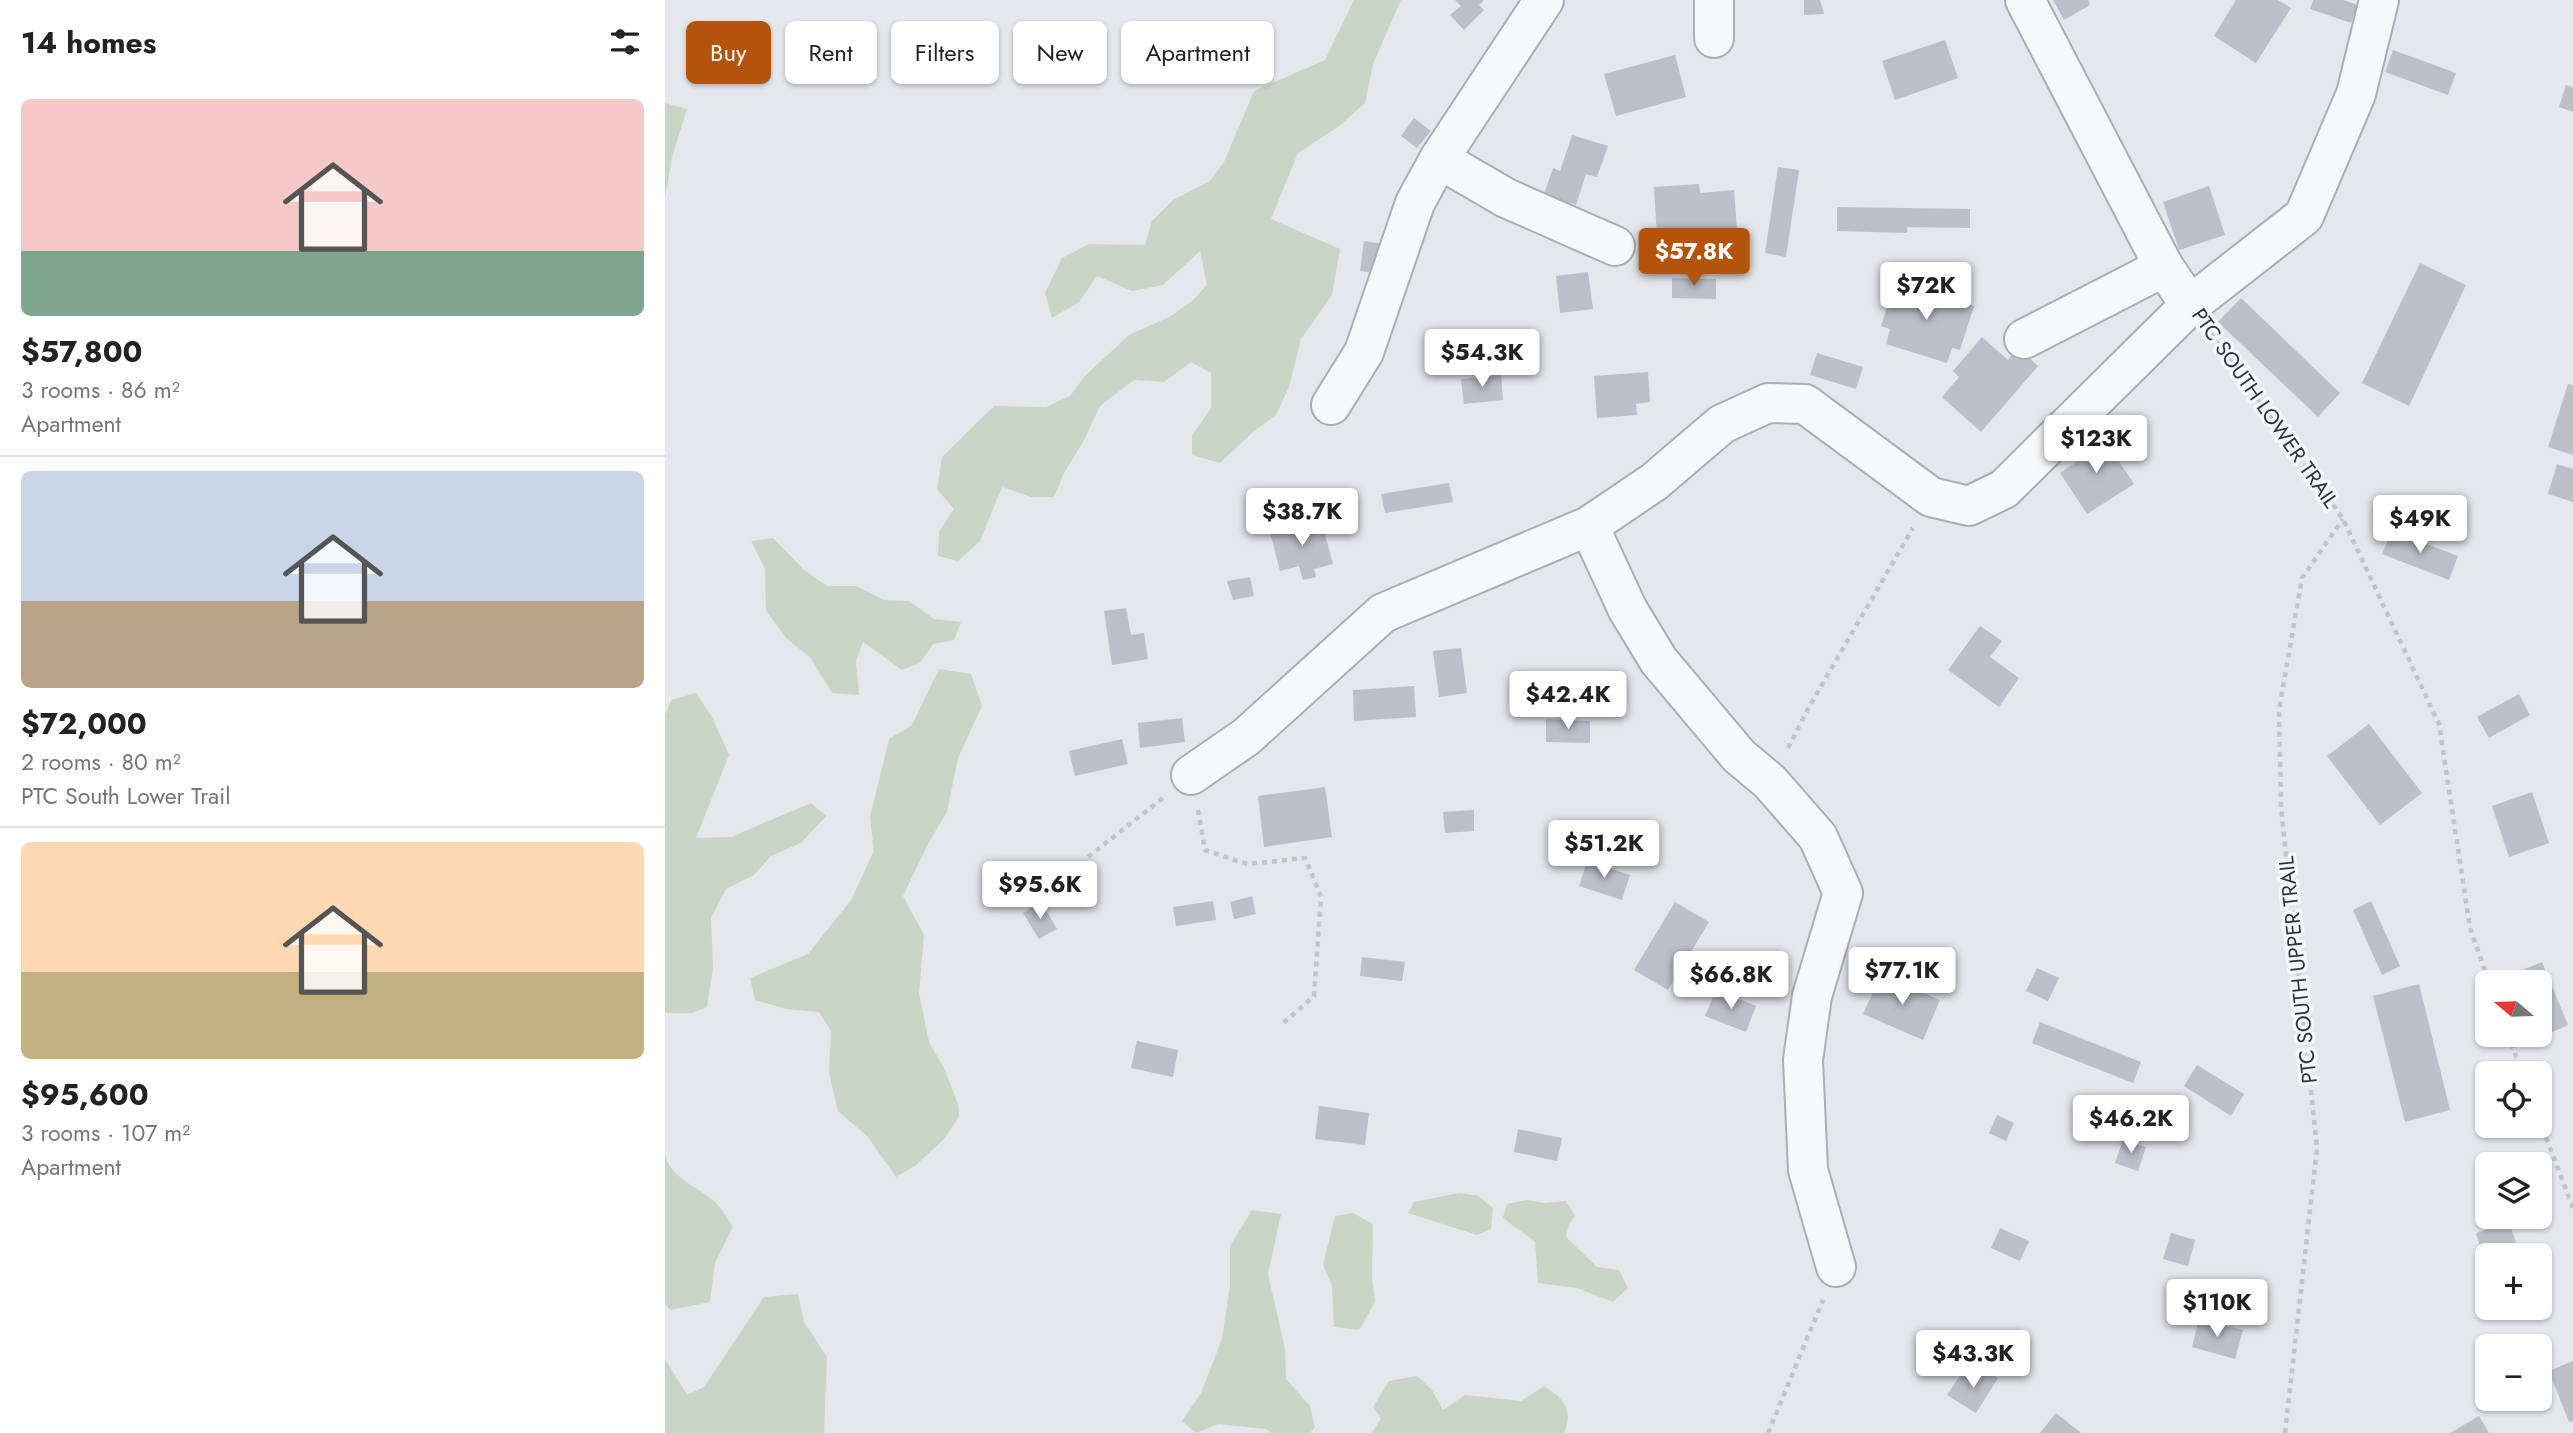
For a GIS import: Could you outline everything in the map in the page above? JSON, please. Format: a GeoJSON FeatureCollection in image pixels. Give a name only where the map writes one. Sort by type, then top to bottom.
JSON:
{"type":"FeatureCollection","features":[{"type":"Feature","properties":{"kind":"street"},"geometry":{"type":"LineString","coordinates":[[1331,405],[1364,352],[1415,202],[1439,159],[1544,0]]}},
{"type":"Feature","properties":{"kind":"street"},"geometry":{"type":"LineString","coordinates":[[1714,0],[1714,38]]}},
{"type":"Feature","properties":{"kind":"street"},"geometry":{"type":"LineString","coordinates":[[1191,775],[1246,737],[1383,613],[1589,526],[1654,482],[1722,424],[1768,403],[1805,404],[1931,497],[1969,506],[2004,489],[2190,305],[2164,267],[2025,0]]}},
{"type":"Feature","properties":{"kind":"street","name":"PTC SOUTH LOWER TRAIL"},"geometry":{"type":"LineString","coordinates":[[2190,305],[2304,216],[2356,94],[2379,0]]}},
{"type":"Feature","properties":{"kind":"street"},"geometry":{"type":"LineString","coordinates":[[1439,159],[1506,198],[1615,246]]}},
{"type":"Feature","properties":{"kind":"street"},"geometry":{"type":"LineString","coordinates":[[2024,339],[2164,267]]}},
{"type":"Feature","properties":{"kind":"street"},"geometry":{"type":"LineString","coordinates":[[1589,526],[1628,610],[1659,661],[1739,756],[1770,782],[1818,837],[1843,893],[1812,996],[1803,1059],[1808,1170],[1836,1267]]}},
{"type":"Feature","properties":{"kind":"path","name":"PTC SOUTH LOWER TRAIL"},"geometry":{"type":"LineString","coordinates":[[2190,305],[2343,519],[2439,724],[2470,928],[2485,970]]}},
{"type":"Feature","properties":{"kind":"path"},"geometry":{"type":"LineString","coordinates":[[1770,782],[1809,707],[1931,497]]}},
{"type":"Feature","properties":{"kind":"path","name":"PTC SOUTH UPPER TRAIL"},"geometry":{"type":"LineString","coordinates":[[2285,1433],[2317,1148],[2281,807],[2279,710],[2301,578],[2343,519]]}},
{"type":"Feature","properties":{"kind":"path"},"geometry":{"type":"LineString","coordinates":[[1088,857],[1191,775],[1205,850],[1247,864],[1305,858],[1321,897],[1314,996],[1282,1024]]}},
{"type":"Feature","properties":{"kind":"path"},"geometry":{"type":"LineString","coordinates":[[2546,1138],[2573,1208]]}},
{"type":"Feature","properties":{"kind":"path"},"geometry":{"type":"LineString","coordinates":[[1768,1433],[1836,1267]]}},
{"type":"Feature","properties":{"kind":"green space"},"geometry":{"type":"Polygon","coordinates":[[[1354,0],[1401,0],[1373,64],[1365,103],[1338,127],[1298,153],[1271,219],[1340,249],[1332,295],[1301,339],[1289,387],[1276,415],[1220,463],[1192,455],[1192,436],[1211,408],[1211,373],[1191,362],[1164,382],[1134,380],[1100,406],[1054,497],[1031,497],[1002,487],[980,541],[958,561],[938,556],[939,532],[954,509],[937,489],[942,457],[994,406],[1046,407],[1070,396],[1085,376],[1129,335],[1171,316],[1192,301],[1207,285],[1200,251],[1163,285],[1132,291],[1097,276],[1079,302],[1052,318],[1045,293],[1062,258],[1089,244],[1145,245],[1152,221],[1173,200],[1210,181],[1224,162],[1254,91],[1325,60],[1354,0]]]}},
{"type":"Feature","properties":{"kind":"green space"},"geometry":{"type":"Polygon","coordinates":[[[665,103],[687,109],[672,157],[665,198],[665,103]]]}},
{"type":"Feature","properties":{"kind":"green space"},"geometry":{"type":"Polygon","coordinates":[[[773,538],[804,570],[827,586],[856,586],[884,600],[909,601],[934,619],[961,622],[954,640],[933,644],[920,663],[902,670],[863,642],[856,661],[859,695],[832,693],[810,657],[787,639],[766,611],[765,569],[751,541],[773,538]]]}},
{"type":"Feature","properties":{"kind":"green space"},"geometry":{"type":"Polygon","coordinates":[[[939,669],[971,674],[982,706],[958,758],[947,812],[903,896],[924,935],[919,993],[929,1042],[944,1068],[958,1104],[959,1117],[943,1140],[916,1165],[896,1177],[868,1137],[838,1111],[829,1073],[831,1031],[819,1012],[786,1009],[755,1000],[750,978],[808,954],[851,900],[874,851],[870,817],[889,739],[912,725],[939,669]]]}},
{"type":"Feature","properties":{"kind":"green space"},"geometry":{"type":"Polygon","coordinates":[[[696,693],[712,717],[729,755],[696,838],[731,837],[811,803],[826,816],[801,843],[771,856],[754,875],[726,889],[711,918],[713,968],[707,1007],[692,1013],[665,1013],[665,715],[671,700],[696,693]]]}},
{"type":"Feature","properties":{"kind":"green space"},"geometry":{"type":"Polygon","coordinates":[[[665,1155],[678,1176],[713,1200],[733,1227],[715,1263],[710,1302],[671,1310],[665,1304],[665,1155]]]}},
{"type":"Feature","properties":{"kind":"green space"},"geometry":{"type":"Polygon","coordinates":[[[1459,1193],[1478,1196],[1493,1208],[1491,1229],[1477,1235],[1408,1213],[1414,1202],[1459,1193]]]}},
{"type":"Feature","properties":{"kind":"green space"},"geometry":{"type":"Polygon","coordinates":[[[1527,1200],[1544,1203],[1566,1201],[1575,1216],[1569,1224],[1566,1237],[1597,1267],[1619,1270],[1628,1288],[1613,1302],[1577,1288],[1538,1283],[1535,1242],[1503,1217],[1507,1204],[1527,1200]]]}},
{"type":"Feature","properties":{"kind":"green space"},"geometry":{"type":"Polygon","coordinates":[[[1252,1210],[1281,1214],[1268,1274],[1285,1349],[1286,1379],[1310,1406],[1315,1427],[1310,1433],[1271,1433],[1266,1429],[1218,1424],[1196,1433],[1182,1421],[1201,1393],[1222,1339],[1230,1285],[1230,1246],[1252,1210]]]}},
{"type":"Feature","properties":{"kind":"green space"},"geometry":{"type":"Polygon","coordinates":[[[1353,1213],[1373,1224],[1372,1276],[1375,1302],[1359,1330],[1334,1327],[1332,1286],[1323,1265],[1335,1216],[1353,1213]]]}},
{"type":"Feature","properties":{"kind":"green space"},"geometry":{"type":"Polygon","coordinates":[[[798,1294],[804,1322],[827,1357],[824,1433],[665,1433],[665,1359],[687,1395],[704,1387],[764,1297],[798,1294]]]}},
{"type":"Feature","properties":{"kind":"green space"},"geometry":{"type":"Polygon","coordinates":[[[1417,1376],[1432,1390],[1443,1410],[1465,1395],[1521,1401],[1544,1386],[1565,1405],[1567,1425],[1564,1433],[1372,1433],[1381,1418],[1373,1407],[1389,1381],[1417,1376]]]}},
{"type":"Feature","properties":{"kind":"building"},"geometry":{"type":"Polygon","coordinates":[[[1455,0],[1484,0],[1479,5],[1484,10],[1464,30],[1450,15],[1461,6],[1455,0]]]}},
{"type":"Feature","properties":{"kind":"building"},"geometry":{"type":"Polygon","coordinates":[[[1804,0],[1820,0],[1824,14],[1804,15],[1804,0]]]}},
{"type":"Feature","properties":{"kind":"building"},"geometry":{"type":"Polygon","coordinates":[[[2053,0],[2088,0],[2090,5],[2064,20],[2053,0]]]}},
{"type":"Feature","properties":{"kind":"building"},"geometry":{"type":"Polygon","coordinates":[[[2236,0],[2278,0],[2291,8],[2256,63],[2214,36],[2236,0]]]}},
{"type":"Feature","properties":{"kind":"building"},"geometry":{"type":"Polygon","coordinates":[[[2313,0],[2343,0],[2358,5],[2351,23],[2310,9],[2313,0]]]}},
{"type":"Feature","properties":{"kind":"building"},"geometry":{"type":"Polygon","coordinates":[[[1945,40],[1958,78],[1895,100],[1882,61],[1945,40]]]}},
{"type":"Feature","properties":{"kind":"building"},"geometry":{"type":"Polygon","coordinates":[[[2393,50],[2456,73],[2448,95],[2385,72],[2393,50]]]}},
{"type":"Feature","properties":{"kind":"building"},"geometry":{"type":"Polygon","coordinates":[[[1675,55],[1686,97],[1616,116],[1604,74],[1675,55]]]}},
{"type":"Feature","properties":{"kind":"building"},"geometry":{"type":"Polygon","coordinates":[[[2566,85],[2573,88],[2573,112],[2559,107],[2566,85]]]}},
{"type":"Feature","properties":{"kind":"building"},"geometry":{"type":"Polygon","coordinates":[[[1414,118],[1431,131],[1417,148],[1401,136],[1414,118]]]}},
{"type":"Feature","properties":{"kind":"building"},"geometry":{"type":"Polygon","coordinates":[[[1572,135],[1608,146],[1597,177],[1586,174],[1576,205],[1544,194],[1553,168],[1560,171],[1572,135]]]}},
{"type":"Feature","properties":{"kind":"building"},"geometry":{"type":"Polygon","coordinates":[[[1778,167],[1799,170],[1786,257],[1765,253],[1778,167]]]}},
{"type":"Feature","properties":{"kind":"building"},"geometry":{"type":"Polygon","coordinates":[[[1699,184],[1700,193],[1734,190],[1737,230],[1712,233],[1713,241],[1682,244],[1681,235],[1657,237],[1654,187],[1699,184]]]}},
{"type":"Feature","properties":{"kind":"building"},"geometry":{"type":"Polygon","coordinates":[[[2209,186],[2225,235],[2179,250],[2163,202],[2209,186]]]}},
{"type":"Feature","properties":{"kind":"building"},"geometry":{"type":"Polygon","coordinates":[[[1837,207],[1970,209],[1970,228],[1907,227],[1907,233],[1837,231],[1837,207]]]}},
{"type":"Feature","properties":{"kind":"building"},"geometry":{"type":"Polygon","coordinates":[[[1364,241],[1384,244],[1380,274],[1360,271],[1364,241]]]}},
{"type":"Feature","properties":{"kind":"building"},"geometry":{"type":"Polygon","coordinates":[[[2420,263],[2466,285],[2409,406],[2362,383],[2420,263]]]}},
{"type":"Feature","properties":{"kind":"building"},"geometry":{"type":"Polygon","coordinates":[[[1588,272],[1593,309],[1560,313],[1556,276],[1588,272]]]}},
{"type":"Feature","properties":{"kind":"building"},"geometry":{"type":"Polygon","coordinates":[[[1672,278],[1716,279],[1716,299],[1672,298],[1672,278]]]}},
{"type":"Feature","properties":{"kind":"building"},"geometry":{"type":"Polygon","coordinates":[[[1895,282],[1974,306],[1960,350],[1952,348],[1947,363],[1886,344],[1890,329],[1881,326],[1895,282]]]}},
{"type":"Feature","properties":{"kind":"building"},"geometry":{"type":"Polygon","coordinates":[[[2241,298],[2340,393],[2318,417],[2218,322],[2241,298]]]}},
{"type":"Feature","properties":{"kind":"building"},"geometry":{"type":"Polygon","coordinates":[[[1982,337],[2008,360],[2012,354],[2018,360],[2024,353],[2038,366],[1981,432],[1942,397],[1959,377],[1953,371],[1982,337]]]}},
{"type":"Feature","properties":{"kind":"building"},"geometry":{"type":"Polygon","coordinates":[[[1817,353],[1863,367],[1856,389],[1810,375],[1817,353]]]}},
{"type":"Feature","properties":{"kind":"building"},"geometry":{"type":"Polygon","coordinates":[[[1648,372],[1650,402],[1636,404],[1637,415],[1597,418],[1594,376],[1648,372]]]}},
{"type":"Feature","properties":{"kind":"building"},"geometry":{"type":"Polygon","coordinates":[[[1501,375],[1503,400],[1464,404],[1461,379],[1501,375]]]}},
{"type":"Feature","properties":{"kind":"building"},"geometry":{"type":"Polygon","coordinates":[[[2568,384],[2573,385],[2573,455],[2548,447],[2568,384]]]}},
{"type":"Feature","properties":{"kind":"building"},"geometry":{"type":"Polygon","coordinates":[[[2101,434],[2134,484],[2087,514],[2060,473],[2078,461],[2073,452],[2101,434]]]}},
{"type":"Feature","properties":{"kind":"building"},"geometry":{"type":"Polygon","coordinates":[[[2557,464],[2573,469],[2573,502],[2548,494],[2557,464]]]}},
{"type":"Feature","properties":{"kind":"building"},"geometry":{"type":"Polygon","coordinates":[[[1449,483],[1453,502],[1385,513],[1381,494],[1449,483]]]}},
{"type":"Feature","properties":{"kind":"building"},"geometry":{"type":"Polygon","coordinates":[[[1321,519],[1333,564],[1314,569],[1316,577],[1303,580],[1299,566],[1280,571],[1270,532],[1321,519]]]}},
{"type":"Feature","properties":{"kind":"building"},"geometry":{"type":"Polygon","coordinates":[[[2392,531],[2458,556],[2449,580],[2382,554],[2392,531]]]}},
{"type":"Feature","properties":{"kind":"building"},"geometry":{"type":"Polygon","coordinates":[[[1250,577],[1254,596],[1233,600],[1227,581],[1250,577]]]}},
{"type":"Feature","properties":{"kind":"building"},"geometry":{"type":"Polygon","coordinates":[[[1126,608],[1131,635],[1144,633],[1148,659],[1112,665],[1104,611],[1126,608]]]}},
{"type":"Feature","properties":{"kind":"building"},"geometry":{"type":"Polygon","coordinates":[[[1980,626],[2002,641],[1990,657],[2019,678],[1999,707],[1948,670],[1980,626]]]}},
{"type":"Feature","properties":{"kind":"building"},"geometry":{"type":"Polygon","coordinates":[[[1461,648],[1467,693],[1439,697],[1433,651],[1461,648]]]}},
{"type":"Feature","properties":{"kind":"building"},"geometry":{"type":"Polygon","coordinates":[[[1414,686],[1416,717],[1354,721],[1353,690],[1414,686]]]}},
{"type":"Feature","properties":{"kind":"building"},"geometry":{"type":"Polygon","coordinates":[[[2519,694],[2530,715],[2489,738],[2477,717],[2519,694]]]}},
{"type":"Feature","properties":{"kind":"building"},"geometry":{"type":"Polygon","coordinates":[[[1182,718],[1185,742],[1140,748],[1138,723],[1182,718]]]}},
{"type":"Feature","properties":{"kind":"building"},"geometry":{"type":"Polygon","coordinates":[[[1546,719],[1590,721],[1590,743],[1546,742],[1546,719]]]}},
{"type":"Feature","properties":{"kind":"building"},"geometry":{"type":"Polygon","coordinates":[[[2369,724],[2422,793],[2380,825],[2327,756],[2369,724]]]}},
{"type":"Feature","properties":{"kind":"building"},"geometry":{"type":"Polygon","coordinates":[[[1122,739],[1128,764],[1075,776],[1069,751],[1122,739]]]}},
{"type":"Feature","properties":{"kind":"building"},"geometry":{"type":"Polygon","coordinates":[[[1325,787],[1332,837],[1264,847],[1258,796],[1325,787]]]}},
{"type":"Feature","properties":{"kind":"building"},"geometry":{"type":"Polygon","coordinates":[[[2532,792],[2549,843],[2509,857],[2492,806],[2532,792]]]}},
{"type":"Feature","properties":{"kind":"building"},"geometry":{"type":"Polygon","coordinates":[[[1474,810],[1474,831],[1445,833],[1443,812],[1474,810]]]}},
{"type":"Feature","properties":{"kind":"building"},"geometry":{"type":"Polygon","coordinates":[[[1587,861],[1630,875],[1622,900],[1579,886],[1587,861]]]}},
{"type":"Feature","properties":{"kind":"building"},"geometry":{"type":"Polygon","coordinates":[[[1252,896],[1256,914],[1234,919],[1230,902],[1252,896]]]}},
{"type":"Feature","properties":{"kind":"building"},"geometry":{"type":"Polygon","coordinates":[[[1213,901],[1216,920],[1176,926],[1173,907],[1213,901]]]}},
{"type":"Feature","properties":{"kind":"building"},"geometry":{"type":"Polygon","coordinates":[[[2371,901],[2400,966],[2382,975],[2353,910],[2371,901]]]}},
{"type":"Feature","properties":{"kind":"building"},"geometry":{"type":"Polygon","coordinates":[[[1041,902],[1057,929],[1039,939],[1023,913],[1041,902]]]}},
{"type":"Feature","properties":{"kind":"building"},"geometry":{"type":"Polygon","coordinates":[[[1675,902],[1709,922],[1668,990],[1634,970],[1675,902]]]}},
{"type":"Feature","properties":{"kind":"building"},"geometry":{"type":"Polygon","coordinates":[[[1362,957],[1405,962],[1402,981],[1360,976],[1362,957]]]}},
{"type":"Feature","properties":{"kind":"building"},"geometry":{"type":"Polygon","coordinates":[[[2542,962],[2545,970],[2522,970],[2542,962]]]}},
{"type":"Feature","properties":{"kind":"building"},"geometry":{"type":"Polygon","coordinates":[[[2037,968],[2059,978],[2048,1001],[2026,991],[2037,968]]]}},
{"type":"Feature","properties":{"kind":"building"},"geometry":{"type":"Polygon","coordinates":[[[1881,975],[1940,1000],[1923,1040],[1863,1014],[1881,975]]]}},
{"type":"Feature","properties":{"kind":"building"},"geometry":{"type":"Polygon","coordinates":[[[2419,984],[2450,1110],[2405,1122],[2373,996],[2419,984]]]}},
{"type":"Feature","properties":{"kind":"building"},"geometry":{"type":"Polygon","coordinates":[[[2552,986],[2568,1025],[2552,1032],[2552,986]]]}},
{"type":"Feature","properties":{"kind":"building"},"geometry":{"type":"Polygon","coordinates":[[[1716,990],[1756,1006],[1746,1032],[1705,1016],[1716,990]]]}},
{"type":"Feature","properties":{"kind":"building"},"geometry":{"type":"Polygon","coordinates":[[[2040,1022],[2141,1062],[2133,1083],[2032,1043],[2040,1022]]]}},
{"type":"Feature","properties":{"kind":"building"},"geometry":{"type":"Polygon","coordinates":[[[1137,1041],[1178,1050],[1173,1077],[1131,1068],[1137,1041]]]}},
{"type":"Feature","properties":{"kind":"building"},"geometry":{"type":"Polygon","coordinates":[[[2197,1065],[2244,1094],[2231,1116],[2184,1086],[2197,1065]]]}},
{"type":"Feature","properties":{"kind":"building"},"geometry":{"type":"Polygon","coordinates":[[[1319,1106],[1369,1113],[1365,1145],[1315,1139],[1319,1106]]]}},
{"type":"Feature","properties":{"kind":"building"},"geometry":{"type":"Polygon","coordinates":[[[1997,1115],[2014,1123],[2006,1141],[1989,1133],[1997,1115]]]}},
{"type":"Feature","properties":{"kind":"building"},"geometry":{"type":"Polygon","coordinates":[[[1518,1129],[1562,1138],[1557,1161],[1514,1152],[1518,1129]]]}},
{"type":"Feature","properties":{"kind":"building"},"geometry":{"type":"Polygon","coordinates":[[[2123,1140],[2146,1147],[2138,1171],[2115,1163],[2123,1140]]]}},
{"type":"Feature","properties":{"kind":"building"},"geometry":{"type":"Polygon","coordinates":[[[2000,1228],[2029,1241],[2020,1261],[1991,1248],[2000,1228]]]}},
{"type":"Feature","properties":{"kind":"building"},"geometry":{"type":"Polygon","coordinates":[[[2488,1229],[2511,1229],[2516,1243],[2479,1243],[2476,1233],[2488,1229]]]}},
{"type":"Feature","properties":{"kind":"building"},"geometry":{"type":"Polygon","coordinates":[[[2171,1233],[2195,1240],[2188,1266],[2163,1259],[2171,1233]]]}},
{"type":"Feature","properties":{"kind":"building"},"geometry":{"type":"Polygon","coordinates":[[[2199,1319],[2243,1330],[2235,1359],[2192,1347],[2199,1319]]]}},
{"type":"Feature","properties":{"kind":"building"},"geometry":{"type":"Polygon","coordinates":[[[2573,1361],[2573,1421],[2569,1422],[2552,1379],[2552,1370],[2573,1361]]]}},
{"type":"Feature","properties":{"kind":"building"},"geometry":{"type":"Polygon","coordinates":[[[1982,1367],[1998,1378],[1976,1413],[1947,1395],[1961,1374],[1972,1381],[1982,1367]]]}},
{"type":"Feature","properties":{"kind":"building"},"geometry":{"type":"Polygon","coordinates":[[[2056,1413],[2081,1433],[2040,1433],[2056,1413]]]}},
{"type":"Feature","properties":{"kind":"building"},"geometry":{"type":"Polygon","coordinates":[[[2479,1416],[2489,1433],[2450,1433],[2479,1416]]]}}]}
